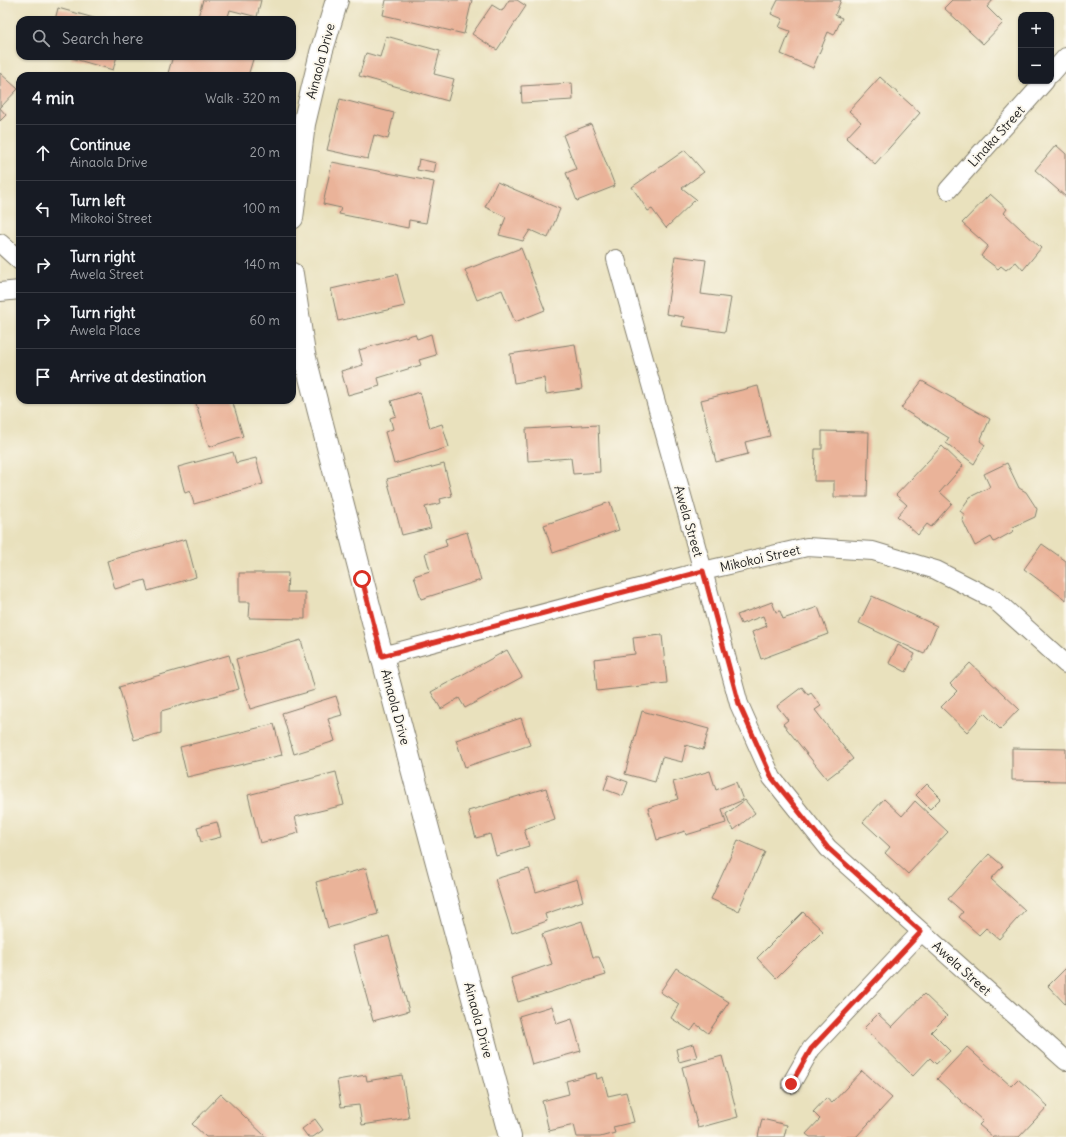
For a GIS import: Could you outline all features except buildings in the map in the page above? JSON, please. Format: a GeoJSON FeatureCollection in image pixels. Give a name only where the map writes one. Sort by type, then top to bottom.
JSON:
{"type":"FeatureCollection","features":[{"type":"Feature","properties":{"kind":"street","name":"Ainaola Drive"},"geometry":{"type":"LineString","coordinates":[[296,187],[304,124],[321,53],[337,0]]}},
{"type":"Feature","properties":{"kind":"street","name":"Linaka Street"},"geometry":{"type":"LineString","coordinates":[[948,190],[1057,71]]}},
{"type":"Feature","properties":{"kind":"street"},"geometry":{"type":"LineString","coordinates":[[0,243],[16,257]]}},
{"type":"Feature","properties":{"kind":"street","name":"Awela Street"},"geometry":{"type":"LineString","coordinates":[[616,259],[739,704],[772,778],[828,848],[1066,1061]]}},
{"type":"Feature","properties":{"kind":"street"},"geometry":{"type":"LineString","coordinates":[[0,292],[16,290]]}},
{"type":"Feature","properties":{"kind":"street","name":"Ainaola Drive"},"geometry":{"type":"LineString","coordinates":[[296,301],[304,354],[382,656],[510,1137]]}},
{"type":"Feature","properties":{"kind":"street","name":"Mikokoi Street"},"geometry":{"type":"LineString","coordinates":[[382,656],[703,571],[807,547],[873,551],[936,570],[995,600],[1066,664]]}},
{"type":"Feature","properties":{"kind":"street"},"geometry":{"type":"LineString","coordinates":[[791,1084],[811,1049],[921,932]]}},
{"type":"Feature","properties":{"kind":"route"},"geometry":{"type":"LineString","coordinates":[[362,579],[382,656],[703,571],[739,704],[772,778],[828,848],[921,932],[811,1049],[791,1084]]}}]}
